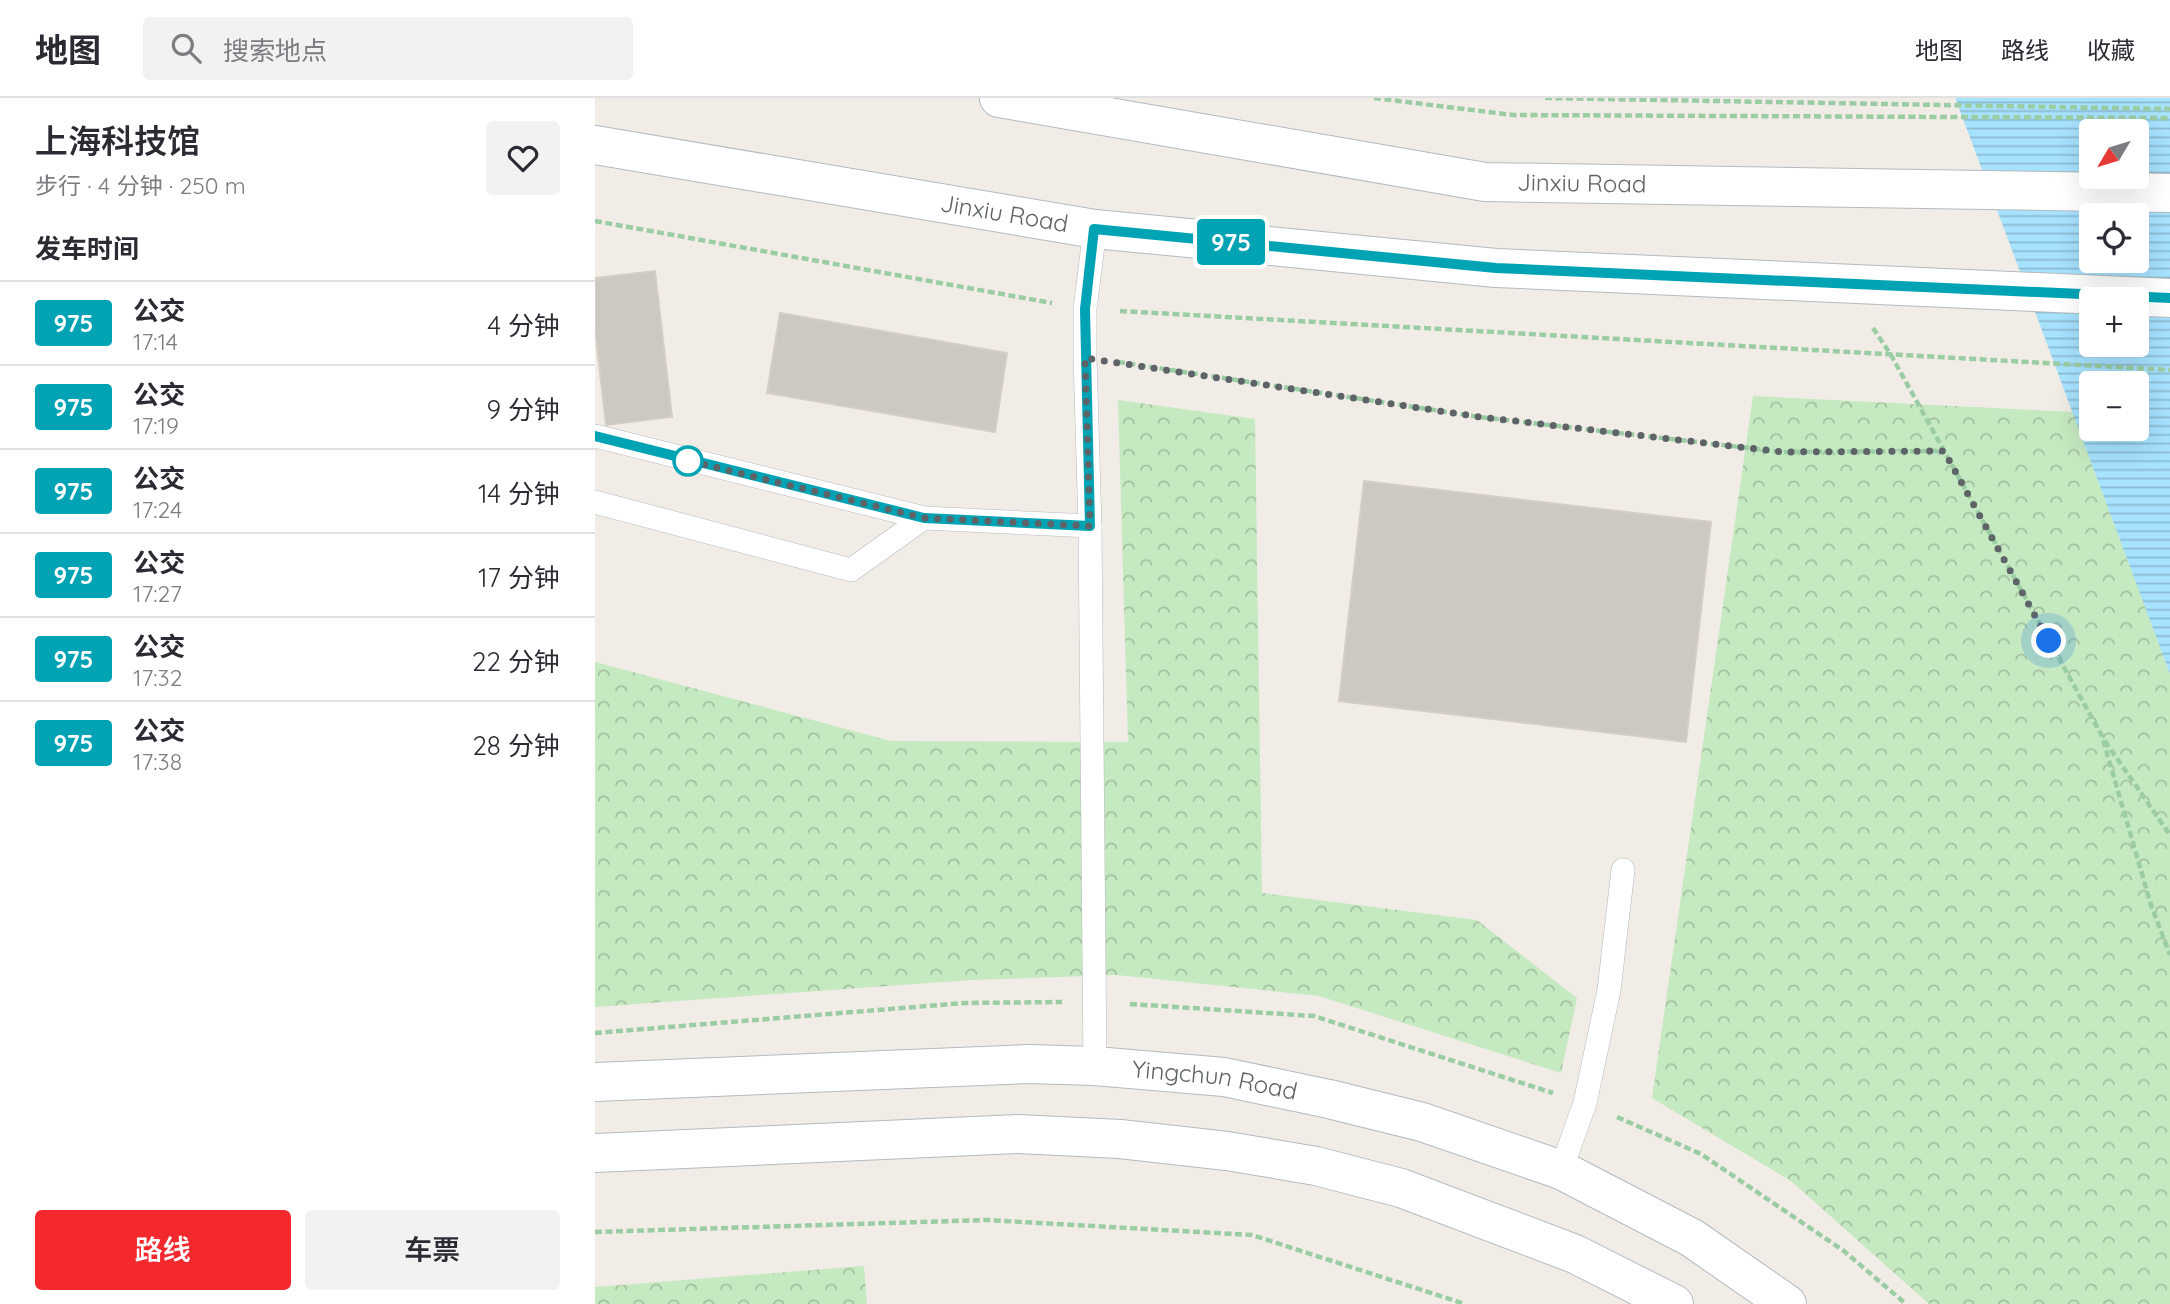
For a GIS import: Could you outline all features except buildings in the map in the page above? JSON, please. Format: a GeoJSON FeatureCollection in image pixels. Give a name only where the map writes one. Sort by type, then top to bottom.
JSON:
{"type":"FeatureCollection","features":[{"type":"Feature","properties":{"kind":"main road","name":"Jinxiu Road"},"geometry":{"type":"LineString","coordinates":[[999,98],[1485,182],[2170,193]]}},
{"type":"Feature","properties":{"kind":"main road","name":"Jinxiu Road"},"geometry":{"type":"LineString","coordinates":[[595,145],[1094,229],[1496,268],[2170,298]]}},
{"type":"Feature","properties":{"kind":"main road","name":"Yingchun Road"},"geometry":{"type":"LineString","coordinates":[[595,1082],[1029,1064],[1095,1066],[1224,1077],[1422,1122],[1561,1170],[1692,1238],[1787,1304]]}},
{"type":"Feature","properties":{"kind":"main road"},"geometry":{"type":"LineString","coordinates":[[595,1153],[1018,1134],[1119,1139],[1227,1152],[1316,1166],[1401,1188],[1574,1254],[1674,1304]]}},
{"type":"Feature","properties":{"kind":"lane"},"geometry":{"type":"LineString","coordinates":[[1094,229],[1085,309],[1085,358],[1090,526],[1095,1066]]}},
{"type":"Feature","properties":{"kind":"lane"},"geometry":{"type":"LineString","coordinates":[[595,436],[924,518],[1090,526]]}},
{"type":"Feature","properties":{"kind":"lane"},"geometry":{"type":"LineString","coordinates":[[595,502],[851,570],[924,518]]}},
{"type":"Feature","properties":{"kind":"lane"},"geometry":{"type":"LineString","coordinates":[[1561,1170],[1585,1103],[1609,990],[1623,870]]}},
{"type":"Feature","properties":{"kind":"path"},"geometry":{"type":"LineString","coordinates":[[1374,98],[1513,115],[2170,118]]}},
{"type":"Feature","properties":{"kind":"path"},"geometry":{"type":"LineString","coordinates":[[1545,98],[2170,109]]}},
{"type":"Feature","properties":{"kind":"path"},"geometry":{"type":"LineString","coordinates":[[595,221],[1085,309],[2170,370]]}},
{"type":"Feature","properties":{"kind":"path"},"geometry":{"type":"LineString","coordinates":[[1844,284],[1891,355],[2102,736],[2170,835]]}},
{"type":"Feature","properties":{"kind":"path"},"geometry":{"type":"LineString","coordinates":[[1085,358],[1480,417],[1783,452],[1944,451]]}},
{"type":"Feature","properties":{"kind":"path"},"geometry":{"type":"LineString","coordinates":[[2102,736],[2151,905],[2170,955]]}},
{"type":"Feature","properties":{"kind":"path"},"geometry":{"type":"LineString","coordinates":[[595,1232],[987,1220],[1252,1235],[1465,1304]]}},
{"type":"Feature","properties":{"kind":"green space"},"geometry":{"type":"Polygon","coordinates":[[[1753,396],[2073,412],[2079,428],[2079,441],[2084,441],[2170,674],[2170,1304],[1929,1304],[1791,1181],[1652,1098],[1753,396]]]}},
{"type":"Feature","properties":{"kind":"green space"},"geometry":{"type":"Polygon","coordinates":[[[1118,400],[1255,419],[1262,893],[1477,920],[1577,998],[1561,1073],[1319,996],[1117,975],[971,980],[595,1007],[595,662],[891,741],[1128,742],[1118,400]]]}},
{"type":"Feature","properties":{"kind":"green space"},"geometry":{"type":"Polygon","coordinates":[[[864,1266],[867,1304],[595,1304],[595,1287],[864,1266]]]}},
{"type":"Feature","properties":{"kind":"water"},"geometry":{"type":"Polygon","coordinates":[[[1956,98],[2170,98],[2170,674],[2083,441],[2149,441],[2149,371],[2079,371],[2079,430],[1956,98]]]}},
{"type":"Feature","properties":{"kind":"bus line","name":"975"},"geometry":{"type":"LineString","coordinates":[[595,436],[924,518],[1090,526],[1085,309],[1094,229],[1496,268],[2170,298]]}},
{"type":"Feature","properties":{"kind":"route"},"geometry":{"type":"LineString","coordinates":[[688,461],[678,458],[924,518],[1090,526],[1085,358],[1480,417],[1783,452],[1944,451],[2049,641]]}}]}
